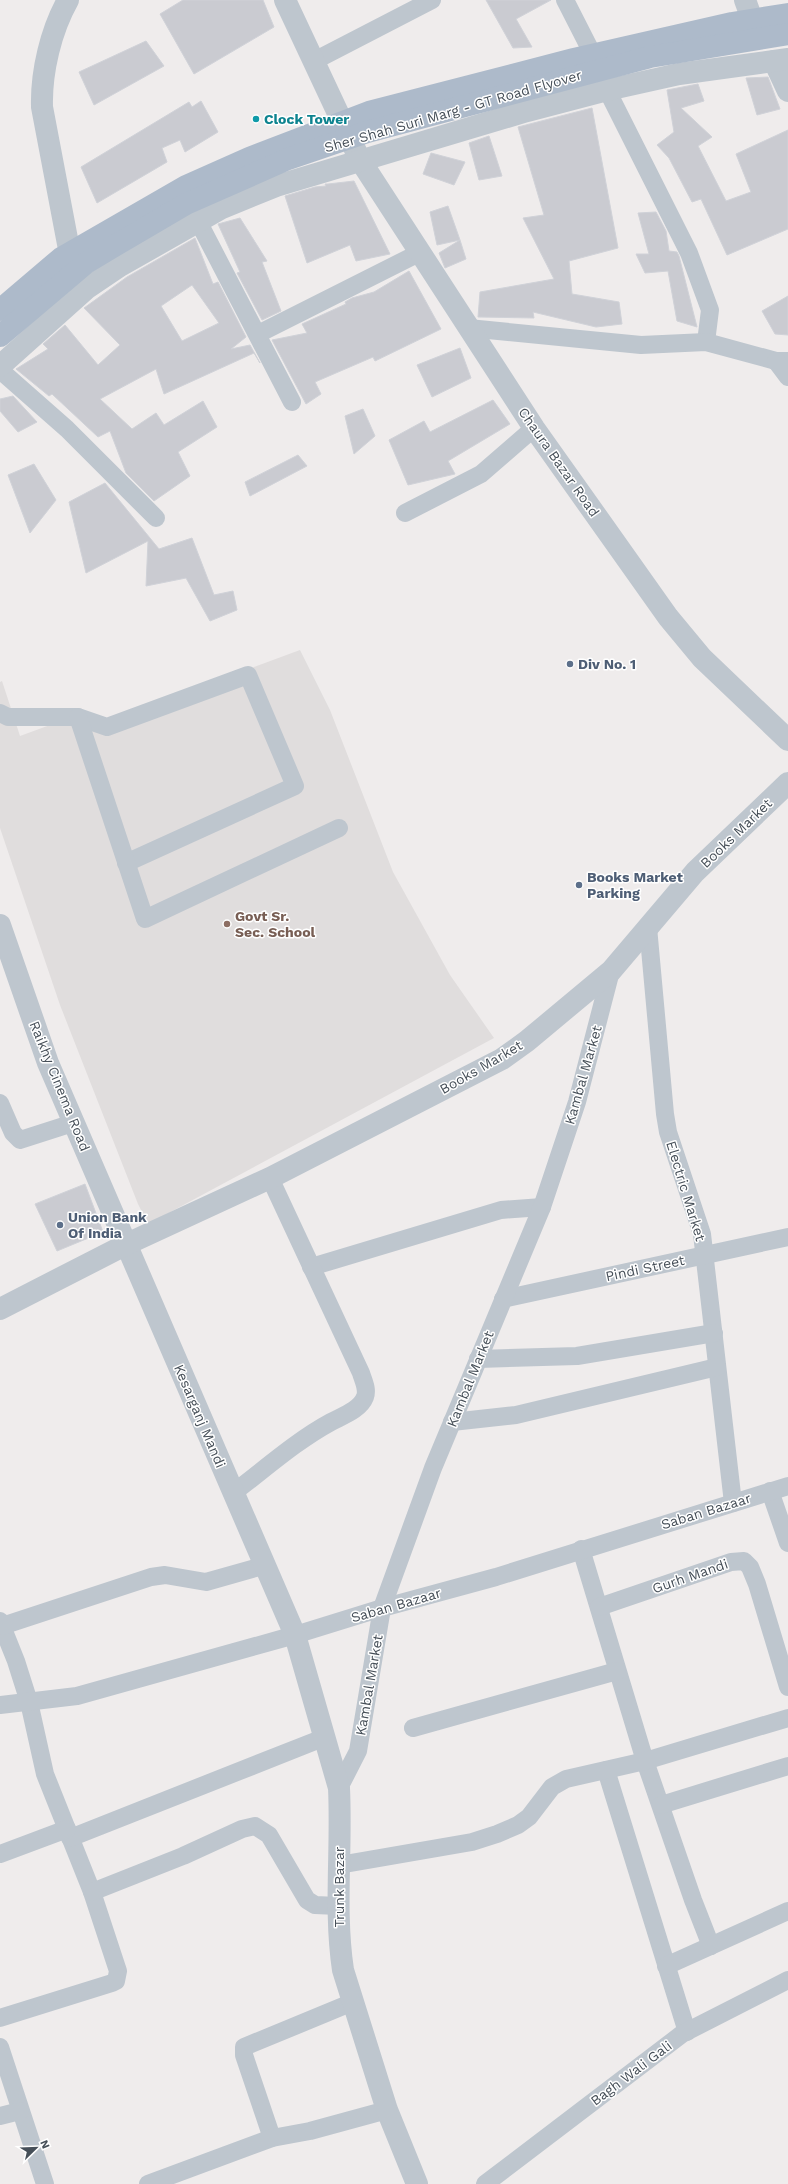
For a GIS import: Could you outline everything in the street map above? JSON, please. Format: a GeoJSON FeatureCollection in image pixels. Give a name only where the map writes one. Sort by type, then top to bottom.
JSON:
{"type":"FeatureCollection","features":[{"type":"Feature","properties":{"kind":"main road","name":"Sher Shah Suri Marg - GT Road Flyover"},"geometry":{"type":"LineString","coordinates":[[0,310],[61,258],[186,186],[256,156],[369,112],[574,59],[732,23],[788,14]]}},
{"type":"Feature","properties":{"kind":"main road","name":"Sher Shah Suri Marg - GT Road Flyover"},"geometry":{"type":"LineString","coordinates":[[0,336],[86,263],[116,244],[186,204],[288,159],[367,132],[650,57],[788,34]]}},
{"type":"Feature","properties":{"kind":"street"},"geometry":{"type":"LineString","coordinates":[[68,0],[45,62],[41,89],[42,107],[68,244],[86,289]]}},
{"type":"Feature","properties":{"kind":"street","name":"Chaura Bazar Road"},"geometry":{"type":"LineString","coordinates":[[285,0],[360,160],[534,428],[668,616],[702,658],[788,740]]}},
{"type":"Feature","properties":{"kind":"street"},"geometry":{"type":"LineString","coordinates":[[314,61],[432,0]]}},
{"type":"Feature","properties":{"kind":"street"},"geometry":{"type":"LineString","coordinates":[[565,0],[589,46]]}},
{"type":"Feature","properties":{"kind":"street"},"geometry":{"type":"LineString","coordinates":[[0,298],[42,260],[182,177],[230,155],[338,112],[747,5],[788,3]]}},
{"type":"Feature","properties":{"kind":"street"},"geometry":{"type":"LineString","coordinates":[[0,366],[86,289],[150,248],[198,221],[222,208],[276,186],[527,111],[607,90],[679,74],[781,60],[788,90]]}},
{"type":"Feature","properties":{"kind":"street"},"geometry":{"type":"LineString","coordinates":[[607,90],[689,253],[710,310],[706,342]]}},
{"type":"Feature","properties":{"kind":"street"},"geometry":{"type":"LineString","coordinates":[[198,221],[292,402]]}},
{"type":"Feature","properties":{"kind":"street"},"geometry":{"type":"LineString","coordinates":[[258,334],[419,253]]}},
{"type":"Feature","properties":{"kind":"street"},"geometry":{"type":"LineString","coordinates":[[468,328],[641,345],[706,342],[782,361],[788,378]]}},
{"type":"Feature","properties":{"kind":"street"},"geometry":{"type":"LineString","coordinates":[[0,370],[67,429],[156,518]]}},
{"type":"Feature","properties":{"kind":"street"},"geometry":{"type":"LineString","coordinates":[[405,513],[481,474],[534,428]]}},
{"type":"Feature","properties":{"kind":"street"},"geometry":{"type":"LineString","coordinates":[[0,713],[8,717],[78,717],[107,727],[248,675],[295,786],[126,863]]}},
{"type":"Feature","properties":{"kind":"street"},"geometry":{"type":"LineString","coordinates":[[78,717],[145,918],[339,828]]}},
{"type":"Feature","properties":{"kind":"street","name":"Books Market"},"geometry":{"type":"LineString","coordinates":[[0,1309],[127,1244],[270,1178],[502,1059],[527,1041],[611,971],[695,872],[788,783]]}},
{"type":"Feature","properties":{"kind":"street","name":"Raikhy Cinema Road"},"geometry":{"type":"LineString","coordinates":[[0,925],[48,1063],[127,1244]]}},
{"type":"Feature","properties":{"kind":"street","name":"Electric Market"},"geometry":{"type":"LineString","coordinates":[[648,927],[664,1114],[668,1132],[696,1214],[705,1255],[733,1503]]}},
{"type":"Feature","properties":{"kind":"street","name":"Kambal Market"},"geometry":{"type":"LineString","coordinates":[[339,1788],[358,1751],[382,1608],[452,1422],[542,1207],[577,1102],[611,971]]}},
{"type":"Feature","properties":{"kind":"street"},"geometry":{"type":"LineString","coordinates":[[0,1103],[13,1134],[20,1140],[74,1123]]}},
{"type":"Feature","properties":{"kind":"street"},"geometry":{"type":"LineString","coordinates":[[233,1493],[309,1436],[351,1412],[365,1396],[365,1386],[361,1373],[270,1178]]}},
{"type":"Feature","properties":{"kind":"street"},"geometry":{"type":"LineString","coordinates":[[311,1267],[501,1210],[542,1207]]}},
{"type":"Feature","properties":{"kind":"street","name":"Pindi Street"},"geometry":{"type":"LineString","coordinates":[[503,1299],[788,1237]]}},
{"type":"Feature","properties":{"kind":"street","name":"Kesarganj Mandi"},"geometry":{"type":"LineString","coordinates":[[127,1244],[275,1588]]}},
{"type":"Feature","properties":{"kind":"street"},"geometry":{"type":"LineString","coordinates":[[478,1359],[577,1356],[714,1333]]}},
{"type":"Feature","properties":{"kind":"street"},"geometry":{"type":"LineString","coordinates":[[452,1422],[516,1415],[717,1367]]}},
{"type":"Feature","properties":{"kind":"street","name":"Saban Bazaar"},"geometry":{"type":"LineString","coordinates":[[0,1705],[77,1696],[295,1635],[382,1608],[496,1577],[581,1549],[788,1486]]}},
{"type":"Feature","properties":{"kind":"street"},"geometry":{"type":"LineString","coordinates":[[770,1491],[788,1543]]}},
{"type":"Feature","properties":{"kind":"street"},"geometry":{"type":"LineString","coordinates":[[581,1549],[645,1761],[693,1900],[712,1946]]}},
{"type":"Feature","properties":{"kind":"street","name":"Gurh Mandi"},"geometry":{"type":"LineString","coordinates":[[599,1607],[731,1562],[744,1561],[750,1566],[757,1584],[788,1687]]}},
{"type":"Feature","properties":{"kind":"street"},"geometry":{"type":"LineString","coordinates":[[0,2018],[116,1981],[118,1971],[92,1892],[68,1834],[40,1758],[29,1702],[16,1661],[1,1624],[151,1577],[165,1575],[206,1582],[266,1565]]}},
{"type":"Feature","properties":{"kind":"street","name":"Trunk Bazar"},"geometry":{"type":"LineString","coordinates":[[275,1588],[295,1635],[323,1738],[339,1788],[338,1906],[340,1948],[343,1970],[387,2110],[416,2184]]}},
{"type":"Feature","properties":{"kind":"street"},"geometry":{"type":"LineString","coordinates":[[412,1728],[617,1671]]}},
{"type":"Feature","properties":{"kind":"street"},"geometry":{"type":"LineString","coordinates":[[339,1865],[472,1842],[503,1832],[518,1825],[529,1817],[552,1786],[560,1782],[645,1761],[788,1718]]}},
{"type":"Feature","properties":{"kind":"street"},"geometry":{"type":"LineString","coordinates":[[0,1854],[68,1834],[323,1738]]}},
{"type":"Feature","properties":{"kind":"street"},"geometry":{"type":"LineString","coordinates":[[661,1805],[788,1766]]}},
{"type":"Feature","properties":{"kind":"street"},"geometry":{"type":"LineString","coordinates":[[606,1770],[687,2032]]}},
{"type":"Feature","properties":{"kind":"street"},"geometry":{"type":"LineString","coordinates":[[92,1892],[183,1856],[242,1829],[255,1826],[269,1835],[307,1900],[315,1905],[338,1906]]}},
{"type":"Feature","properties":{"kind":"street"},"geometry":{"type":"LineString","coordinates":[[666,1966],[788,1911]]}},
{"type":"Feature","properties":{"kind":"street","name":"Bagh Wali Gali"},"geometry":{"type":"LineString","coordinates":[[485,2184],[687,2032],[788,1980]]}},
{"type":"Feature","properties":{"kind":"street"},"geometry":{"type":"LineString","coordinates":[[272,2138],[244,2056],[244,2047],[248,2044],[353,2002]]}},
{"type":"Feature","properties":{"kind":"street"},"geometry":{"type":"LineString","coordinates":[[0,2047],[45,2184]]}},
{"type":"Feature","properties":{"kind":"street"},"geometry":{"type":"LineString","coordinates":[[148,2184],[272,2138],[310,2131],[387,2110]]}},
{"type":"Feature","properties":{"kind":"street"},"geometry":{"type":"LineString","coordinates":[[0,2116],[20,2111]]}},
{"type":"Feature","properties":{"kind":"shaded area","name":"Govt Sr. Sec. School"},"geometry":{"type":"Polygon","coordinates":[[[300,650],[330,710],[393,872],[450,975],[494,1038],[148,1224],[138,1204],[60,1005],[0,828],[0,682],[2,681],[20,736],[80,714],[94,726],[300,650]]]}},
{"type":"Feature","properties":{"kind":"building"},"geometry":{"type":"Polygon","coordinates":[[[183,0],[263,0],[274,27],[194,74],[160,14],[183,0]]]}},
{"type":"Feature","properties":{"kind":"building"},"geometry":{"type":"Polygon","coordinates":[[[486,0],[551,0],[516,19],[532,47],[513,48],[486,0]]]}},
{"type":"Feature","properties":{"kind":"building"},"geometry":{"type":"Polygon","coordinates":[[[146,41],[164,66],[94,105],[79,72],[146,41]]]}},
{"type":"Feature","properties":{"kind":"building"},"geometry":{"type":"Polygon","coordinates":[[[768,77],[780,109],[757,115],[746,78],[768,77]]]}},
{"type":"Feature","properties":{"kind":"building"},"geometry":{"type":"Polygon","coordinates":[[[698,84],[704,101],[681,108],[712,137],[698,146],[726,201],[751,192],[736,154],[788,130],[788,229],[727,255],[701,199],[692,202],[669,158],[657,145],[674,132],[667,90],[698,84]]]}},
{"type":"Feature","properties":{"kind":"building"},"geometry":{"type":"Polygon","coordinates":[[[201,101],[218,132],[185,152],[180,140],[162,148],[167,162],[97,203],[81,167],[189,102],[192,107],[201,101]]]}},
{"type":"Feature","properties":{"kind":"building"},"geometry":{"type":"Polygon","coordinates":[[[592,108],[618,248],[569,261],[572,294],[619,302],[622,324],[596,327],[533,312],[534,318],[478,317],[480,292],[554,279],[523,218],[544,215],[518,127],[592,108]]]}},
{"type":"Feature","properties":{"kind":"building"},"geometry":{"type":"Polygon","coordinates":[[[489,136],[502,176],[479,180],[469,143],[489,136]]]}},
{"type":"Feature","properties":{"kind":"building"},"geometry":{"type":"Polygon","coordinates":[[[431,153],[465,162],[454,185],[423,174],[431,153]]]}},
{"type":"Feature","properties":{"kind":"building"},"geometry":{"type":"Polygon","coordinates":[[[354,181],[390,254],[356,261],[350,245],[307,263],[285,196],[315,187],[326,186],[325,184],[354,181]]]}},
{"type":"Feature","properties":{"kind":"building"},"geometry":{"type":"Polygon","coordinates":[[[448,206],[460,240],[437,245],[430,212],[448,206]]]}},
{"type":"Feature","properties":{"kind":"building"},"geometry":{"type":"Polygon","coordinates":[[[656,212],[666,231],[669,251],[677,252],[679,256],[697,327],[677,321],[668,271],[645,273],[636,254],[649,254],[638,213],[656,212]]]}},
{"type":"Feature","properties":{"kind":"building"},"geometry":{"type":"Polygon","coordinates":[[[240,218],[267,261],[262,262],[281,311],[262,320],[237,273],[240,272],[218,224],[240,218]]]}},
{"type":"Feature","properties":{"kind":"building"},"geometry":{"type":"Polygon","coordinates":[[[195,238],[213,284],[218,282],[246,337],[231,349],[250,345],[260,363],[254,353],[164,394],[156,369],[100,399],[132,429],[156,413],[164,425],[203,401],[217,427],[178,452],[190,476],[154,501],[126,473],[110,431],[98,437],[52,394],[49,396],[16,369],[48,349],[43,344],[65,325],[98,365],[120,345],[84,308],[127,277],[195,238]],[[192,285],[161,306],[182,341],[219,323],[192,285]]]}},
{"type":"Feature","properties":{"kind":"building"},"geometry":{"type":"Polygon","coordinates":[[[460,240],[466,259],[445,268],[439,253],[460,240]]]}},
{"type":"Feature","properties":{"kind":"building"},"geometry":{"type":"Polygon","coordinates":[[[409,271],[441,329],[375,361],[373,357],[315,382],[321,394],[306,404],[272,340],[307,333],[302,324],[346,304],[345,302],[352,298],[374,292],[409,271]]]}},
{"type":"Feature","properties":{"kind":"building"},"geometry":{"type":"Polygon","coordinates":[[[788,296],[788,335],[775,334],[762,311],[788,296]]]}},
{"type":"Feature","properties":{"kind":"building"},"geometry":{"type":"Polygon","coordinates":[[[460,348],[471,378],[432,397],[417,365],[460,348]]]}},
{"type":"Feature","properties":{"kind":"building"},"geometry":{"type":"Polygon","coordinates":[[[13,396],[37,422],[18,432],[0,411],[0,399],[13,396]]]}},
{"type":"Feature","properties":{"kind":"building"},"geometry":{"type":"Polygon","coordinates":[[[493,400],[510,424],[448,461],[455,474],[408,485],[389,440],[424,421],[430,432],[493,400]]]}},
{"type":"Feature","properties":{"kind":"building"},"geometry":{"type":"Polygon","coordinates":[[[363,409],[375,436],[354,454],[345,416],[363,409]]]}},
{"type":"Feature","properties":{"kind":"building"},"geometry":{"type":"Polygon","coordinates":[[[298,455],[307,466],[250,496],[245,482],[298,455]]]}},
{"type":"Feature","properties":{"kind":"building"},"geometry":{"type":"Polygon","coordinates":[[[34,464],[56,500],[30,533],[8,475],[34,464]]]}},
{"type":"Feature","properties":{"kind":"building"},"geometry":{"type":"Polygon","coordinates":[[[105,483],[159,549],[192,538],[214,595],[233,591],[237,610],[210,621],[186,578],[146,586],[148,541],[86,573],[69,502],[105,483]]]}},
{"type":"Feature","properties":{"kind":"building"},"geometry":{"type":"Polygon","coordinates":[[[85,1184],[103,1232],[57,1251],[35,1204],[85,1184]]]}},
{"type":"Feature","properties":{"kind":"place","name":"Clock Tower"},"geometry":{"type":"Point","coordinates":[256,119]}},
{"type":"Feature","properties":{"kind":"place","name":"Div No. 1"},"geometry":{"type":"Point","coordinates":[570,664]}},
{"type":"Feature","properties":{"kind":"place","name":"Books Market Parking"},"geometry":{"type":"Point","coordinates":[579,885]}},
{"type":"Feature","properties":{"kind":"place","name":"Govt Sr. Sec. School"},"geometry":{"type":"Point","coordinates":[227,924]}},
{"type":"Feature","properties":{"kind":"place","name":"Union Bank Of India"},"geometry":{"type":"Point","coordinates":[60,1225]}}]}
